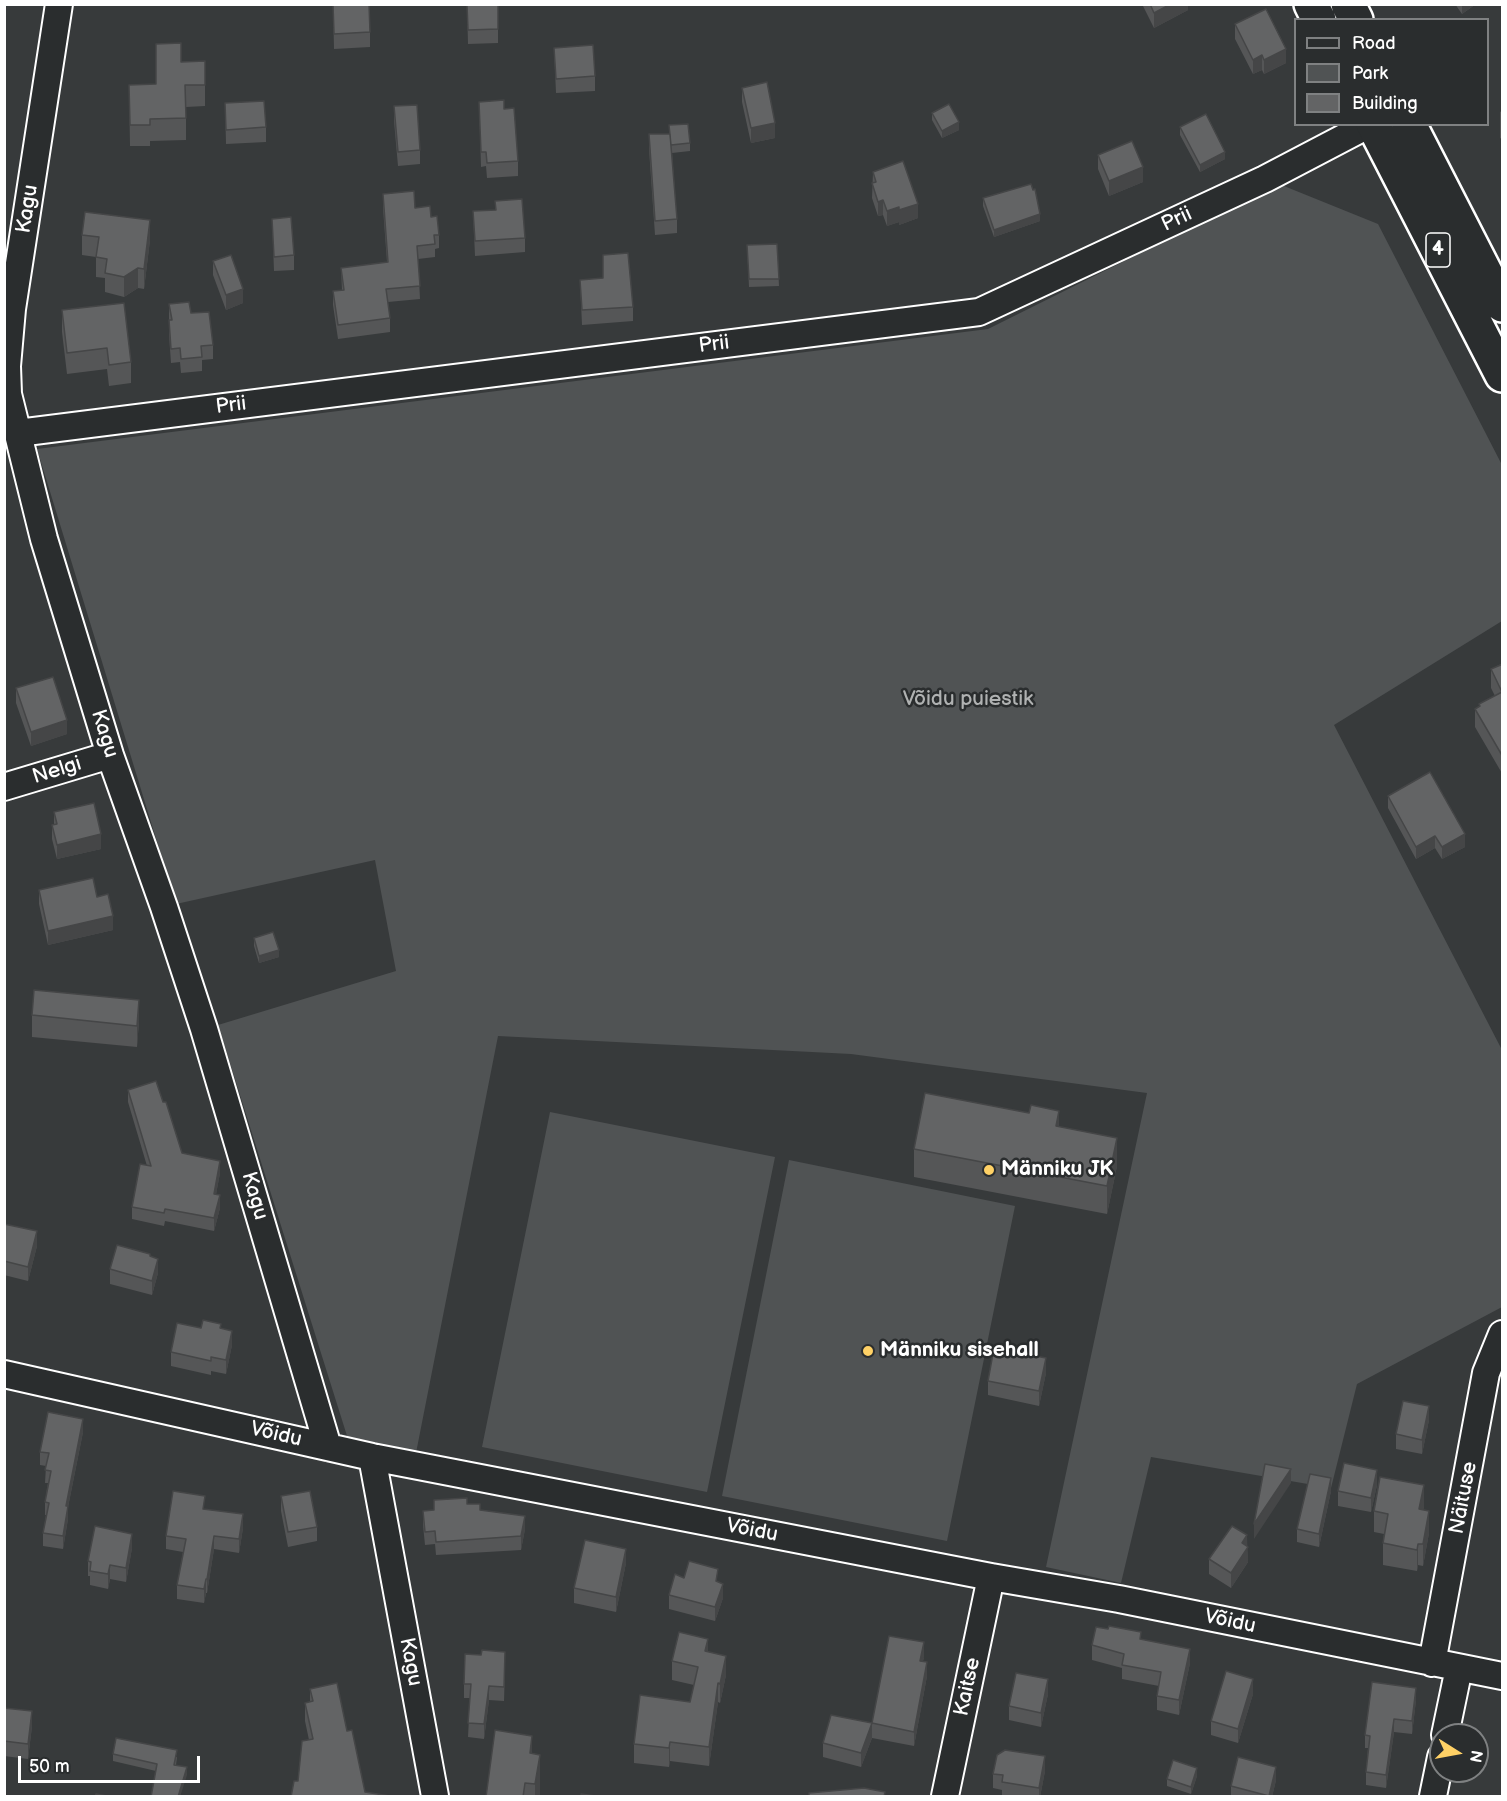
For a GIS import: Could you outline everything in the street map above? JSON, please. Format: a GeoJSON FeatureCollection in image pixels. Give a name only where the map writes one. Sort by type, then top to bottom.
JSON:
{"type":"FeatureCollection","features":[{"type":"Feature","properties":{"kind":"highway"},"geometry":{"type":"LineString","coordinates":[[1328,10],[1350,18]]}},
{"type":"Feature","properties":{"kind":"highway","name":"4"},"geometry":{"type":"LineString","coordinates":[[1373,126],[1503,375]]}},
{"type":"Feature","properties":{"kind":"highway","name":"4"},"geometry":{"type":"LineString","coordinates":[[1410,126],[1503,304]]}},
{"type":"Feature","properties":{"kind":"street","name":"Kagu"},"geometry":{"type":"LineString","coordinates":[[59,4],[8,308],[8,394],[44,539],[110,755],[204,1029],[328,1447]]}},
{"type":"Feature","properties":{"kind":"street","name":"Prii"},"geometry":{"type":"LineString","coordinates":[[18,432],[980,312],[1265,179],[1368,126]]}},
{"type":"Feature","properties":{"kind":"street","name":"Nelgi"},"geometry":{"type":"LineString","coordinates":[[4,787],[110,755]]}},
{"type":"Feature","properties":{"kind":"street","name":"Näituse"},"geometry":{"type":"LineString","coordinates":[[1432,1664],[1486,1373],[1503,1334]]}},
{"type":"Feature","properties":{"kind":"street","name":"Võidu"},"geometry":{"type":"LineString","coordinates":[[4,1374],[372,1458],[991,1577],[1119,1599],[1432,1664],[1503,1676]]}},
{"type":"Feature","properties":{"kind":"street","name":"Kagu"},"geometry":{"type":"LineString","coordinates":[[372,1458],[435,1797]]}},
{"type":"Feature","properties":{"kind":"street","name":"Kaitse"},"geometry":{"type":"LineString","coordinates":[[945,1797],[991,1577]]}},
{"type":"Feature","properties":{"kind":"street"},"geometry":{"type":"LineString","coordinates":[[1448,1723],[1459,1668]]}},
{"type":"Feature","properties":{"kind":"green space","name":"Võidu puiestik"},"geometry":{"type":"Polygon","coordinates":[[[1279,184],[1378,224],[1502,465],[1502,621],[1334,725],[1502,1050],[1502,1307],[1357,1384],[1331,1488],[1151,1457],[1121,1583],[1046,1567],[1147,1093],[851,1054],[498,1036],[416,1453],[348,1439],[218,1025],[396,971],[375,860],[176,904],[37,449],[988,329],[1279,184]]]}},
{"type":"Feature","properties":{"kind":"green space"},"geometry":{"type":"Polygon","coordinates":[[[550,1112],[775,1157],[707,1492],[482,1447],[550,1112]]]}},
{"type":"Feature","properties":{"kind":"green space","name":"Männiku sisehall"},"geometry":{"type":"Polygon","coordinates":[[[789,1160],[1015,1206],[947,1541],[722,1496],[789,1160]]]}},
{"type":"Feature","properties":{"kind":"building"},"geometry":{"type":"Polygon","coordinates":[[[333,4],[369,4],[370,32],[334,34],[333,4]]]}},
{"type":"Feature","properties":{"kind":"building"},"geometry":{"type":"Polygon","coordinates":[[[498,4],[498,29],[468,30],[467,5],[498,4]]]}},
{"type":"Feature","properties":{"kind":"building"},"geometry":{"type":"Polygon","coordinates":[[[1150,4],[1171,4],[1154,13],[1150,4]]]}},
{"type":"Feature","properties":{"kind":"building"},"geometry":{"type":"Polygon","coordinates":[[[1266,9],[1286,49],[1264,60],[1262,55],[1253,60],[1235,24],[1266,9]]]}},
{"type":"Feature","properties":{"kind":"building"},"geometry":{"type":"Polygon","coordinates":[[[181,43],[181,62],[205,61],[205,85],[185,85],[186,118],[150,119],[150,125],[130,125],[129,85],[156,84],[156,44],[181,43]]]}},
{"type":"Feature","properties":{"kind":"building"},"geometry":{"type":"Polygon","coordinates":[[[593,45],[595,76],[556,79],[554,48],[593,45]]]}},
{"type":"Feature","properties":{"kind":"building"},"geometry":{"type":"Polygon","coordinates":[[[767,82],[775,123],[751,128],[742,88],[767,82]]]}},
{"type":"Feature","properties":{"kind":"building"},"geometry":{"type":"Polygon","coordinates":[[[504,100],[504,109],[514,108],[518,161],[487,163],[486,152],[481,152],[479,102],[504,100]]]}},
{"type":"Feature","properties":{"kind":"building"},"geometry":{"type":"Polygon","coordinates":[[[264,101],[266,127],[226,130],[225,103],[264,101]]]}},
{"type":"Feature","properties":{"kind":"building"},"geometry":{"type":"Polygon","coordinates":[[[949,104],[959,122],[942,131],[932,113],[949,104]]]}},
{"type":"Feature","properties":{"kind":"building"},"geometry":{"type":"Polygon","coordinates":[[[417,105],[420,150],[398,152],[394,106],[417,105]]]}},
{"type":"Feature","properties":{"kind":"building"},"geometry":{"type":"Polygon","coordinates":[[[1206,114],[1225,152],[1200,165],[1180,127],[1206,114]]]}},
{"type":"Feature","properties":{"kind":"building"},"geometry":{"type":"Polygon","coordinates":[[[688,124],[690,143],[671,145],[669,125],[688,124]]]}},
{"type":"Feature","properties":{"kind":"building"},"geometry":{"type":"Polygon","coordinates":[[[649,134],[670,134],[677,219],[655,221],[649,134]]]}},
{"type":"Feature","properties":{"kind":"building"},"geometry":{"type":"Polygon","coordinates":[[[1132,141],[1143,167],[1109,181],[1098,155],[1132,141]]]}},
{"type":"Feature","properties":{"kind":"building"},"geometry":{"type":"Polygon","coordinates":[[[903,161],[918,204],[887,211],[883,200],[878,202],[872,183],[876,182],[873,172],[903,161]]]}},
{"type":"Feature","properties":{"kind":"building"},"geometry":{"type":"Polygon","coordinates":[[[1031,184],[1033,190],[1035,189],[1040,214],[994,230],[983,198],[1031,184]]]}},
{"type":"Feature","properties":{"kind":"building"},"geometry":{"type":"Polygon","coordinates":[[[414,191],[415,208],[430,206],[431,217],[437,216],[439,235],[434,235],[435,244],[417,246],[420,286],[386,289],[390,318],[338,325],[333,291],[344,290],[341,268],[388,262],[383,194],[414,191]]]}},
{"type":"Feature","properties":{"kind":"building"},"geometry":{"type":"Polygon","coordinates":[[[522,199],[525,238],[475,241],[473,211],[496,210],[495,201],[522,199]]]}},
{"type":"Feature","properties":{"kind":"building"},"geometry":{"type":"Polygon","coordinates":[[[85,212],[150,220],[144,269],[138,268],[124,277],[105,273],[107,259],[96,257],[99,237],[82,235],[85,212]]]}},
{"type":"Feature","properties":{"kind":"building"},"geometry":{"type":"Polygon","coordinates":[[[291,217],[294,255],[274,257],[272,219],[291,217]]]}},
{"type":"Feature","properties":{"kind":"building"},"geometry":{"type":"Polygon","coordinates":[[[777,244],[779,279],[749,279],[747,245],[777,244]]]}},
{"type":"Feature","properties":{"kind":"building"},"geometry":{"type":"Polygon","coordinates":[[[628,253],[633,307],[582,310],[580,280],[603,278],[603,255],[628,253]]]}},
{"type":"Feature","properties":{"kind":"building"},"geometry":{"type":"Polygon","coordinates":[[[231,255],[243,289],[226,295],[213,261],[231,255]]]}},
{"type":"Feature","properties":{"kind":"building"},"geometry":{"type":"Polygon","coordinates":[[[189,302],[191,313],[209,312],[213,345],[201,346],[202,357],[181,359],[180,348],[171,349],[169,320],[172,320],[169,304],[189,302]]]}},
{"type":"Feature","properties":{"kind":"building"},"geometry":{"type":"Polygon","coordinates":[[[124,303],[131,362],[109,365],[107,348],[67,353],[62,310],[124,303]]]}},
{"type":"Feature","properties":{"kind":"building"},"geometry":{"type":"Polygon","coordinates":[[[1503,664],[1503,757],[1475,709],[1480,706],[1479,704],[1502,692],[1491,669],[1503,664]]]}},
{"type":"Feature","properties":{"kind":"building"},"geometry":{"type":"Polygon","coordinates":[[[53,677],[67,720],[31,732],[16,688],[53,677]]]}},
{"type":"Feature","properties":{"kind":"building"},"geometry":{"type":"Polygon","coordinates":[[[1430,772],[1465,834],[1442,847],[1435,836],[1416,847],[1388,796],[1430,772]]]}},
{"type":"Feature","properties":{"kind":"building"},"geometry":{"type":"Polygon","coordinates":[[[94,803],[101,834],[57,845],[52,825],[57,824],[54,812],[94,803]]]}},
{"type":"Feature","properties":{"kind":"building"},"geometry":{"type":"Polygon","coordinates":[[[93,878],[97,897],[108,894],[113,916],[48,931],[39,890],[93,878]]]}},
{"type":"Feature","properties":{"kind":"building"},"geometry":{"type":"Polygon","coordinates":[[[273,932],[279,950],[259,956],[254,938],[273,932]]]}},
{"type":"Feature","properties":{"kind":"building"},"geometry":{"type":"Polygon","coordinates":[[[34,990],[139,1000],[137,1026],[32,1015],[34,990]]]}},
{"type":"Feature","properties":{"kind":"building"},"geometry":{"type":"Polygon","coordinates":[[[156,1081],[163,1102],[166,1102],[182,1153],[220,1161],[214,1194],[220,1195],[214,1218],[165,1209],[164,1213],[132,1207],[140,1164],[151,1166],[128,1090],[156,1081]]]}},
{"type":"Feature","properties":{"kind":"building"},"geometry":{"type":"Polygon","coordinates":[[[925,1093],[1029,1113],[1031,1105],[1059,1111],[1056,1126],[1117,1138],[1107,1186],[914,1149],[925,1093]]]}},
{"type":"Feature","properties":{"kind":"building"},"geometry":{"type":"Polygon","coordinates":[[[4,1224],[37,1231],[28,1267],[4,1261],[4,1224]]]}},
{"type":"Feature","properties":{"kind":"building"},"geometry":{"type":"Polygon","coordinates":[[[117,1245],[150,1254],[158,1259],[152,1281],[110,1269],[117,1245]]]}},
{"type":"Feature","properties":{"kind":"building"},"geometry":{"type":"Polygon","coordinates":[[[203,1320],[221,1324],[220,1328],[232,1331],[226,1360],[211,1357],[211,1361],[171,1352],[177,1323],[201,1328],[203,1320]]]}},
{"type":"Feature","properties":{"kind":"building"},"geometry":{"type":"Polygon","coordinates":[[[994,1348],[1046,1358],[1039,1391],[988,1381],[994,1348]]]}},
{"type":"Feature","properties":{"kind":"building"},"geometry":{"type":"Polygon","coordinates":[[[1403,1401],[1429,1406],[1422,1440],[1396,1434],[1403,1401]]]}},
{"type":"Feature","properties":{"kind":"building"},"geometry":{"type":"Polygon","coordinates":[[[48,1412],[83,1419],[66,1506],[68,1506],[63,1536],[43,1533],[49,1503],[45,1502],[51,1471],[45,1470],[49,1453],[40,1452],[48,1412]]]}},
{"type":"Feature","properties":{"kind":"building"},"geometry":{"type":"Polygon","coordinates":[[[1344,1463],[1377,1470],[1371,1498],[1338,1491],[1344,1463]]]}},
{"type":"Feature","properties":{"kind":"building"},"geometry":{"type":"Polygon","coordinates":[[[1265,1464],[1291,1469],[1254,1524],[1265,1464]]]}},
{"type":"Feature","properties":{"kind":"building"},"geometry":{"type":"Polygon","coordinates":[[[1310,1474],[1331,1478],[1319,1534],[1297,1529],[1310,1474]]]}},
{"type":"Feature","properties":{"kind":"building"},"geometry":{"type":"Polygon","coordinates":[[[1380,1477],[1424,1485],[1419,1509],[1429,1511],[1423,1544],[1418,1544],[1417,1550],[1383,1543],[1388,1514],[1374,1511],[1380,1477]]]}},
{"type":"Feature","properties":{"kind":"building"},"geometry":{"type":"Polygon","coordinates":[[[173,1491],[205,1496],[203,1509],[243,1514],[239,1539],[214,1536],[204,1589],[177,1585],[186,1539],[166,1536],[173,1491]]]}},
{"type":"Feature","properties":{"kind":"building"},"geometry":{"type":"Polygon","coordinates":[[[310,1491],[317,1527],[288,1532],[281,1496],[310,1491]]]}},
{"type":"Feature","properties":{"kind":"building"},"geometry":{"type":"Polygon","coordinates":[[[467,1498],[467,1504],[480,1504],[480,1510],[525,1516],[521,1536],[436,1542],[435,1531],[425,1532],[423,1511],[434,1510],[434,1500],[467,1498]]]}},
{"type":"Feature","properties":{"kind":"building"},"geometry":{"type":"Polygon","coordinates":[[[95,1526],[132,1534],[126,1568],[110,1565],[108,1574],[90,1571],[91,1562],[88,1561],[95,1526]]]}},
{"type":"Feature","properties":{"kind":"building"},"geometry":{"type":"Polygon","coordinates":[[[1232,1526],[1247,1535],[1242,1543],[1248,1547],[1231,1573],[1209,1559],[1232,1526]]]}},
{"type":"Feature","properties":{"kind":"building"},"geometry":{"type":"Polygon","coordinates":[[[585,1540],[626,1549],[616,1597],[574,1588],[585,1540]]]}},
{"type":"Feature","properties":{"kind":"building"},"geometry":{"type":"Polygon","coordinates":[[[689,1561],[718,1569],[716,1581],[723,1584],[715,1607],[669,1595],[675,1574],[684,1578],[689,1561]]]}},
{"type":"Feature","properties":{"kind":"building"},"geometry":{"type":"Polygon","coordinates":[[[1109,1626],[1141,1632],[1140,1639],[1190,1649],[1179,1700],[1157,1696],[1161,1672],[1122,1665],[1124,1654],[1092,1645],[1096,1627],[1108,1629],[1109,1626]]]}},
{"type":"Feature","properties":{"kind":"building"},"geometry":{"type":"Polygon","coordinates":[[[679,1632],[708,1639],[705,1651],[726,1656],[720,1684],[718,1683],[709,1747],[670,1742],[669,1748],[634,1744],[640,1695],[690,1702],[698,1667],[672,1661],[679,1632]]]}},
{"type":"Feature","properties":{"kind":"building"},"geometry":{"type":"Polygon","coordinates":[[[889,1636],[924,1642],[920,1661],[927,1662],[914,1732],[872,1723],[889,1636]]]}},
{"type":"Feature","properties":{"kind":"building"},"geometry":{"type":"Polygon","coordinates":[[[482,1650],[505,1652],[504,1687],[489,1686],[484,1724],[468,1723],[471,1684],[464,1684],[465,1654],[481,1655],[482,1650]]]}},
{"type":"Feature","properties":{"kind":"building"},"geometry":{"type":"Polygon","coordinates":[[[1226,1671],[1253,1679],[1238,1729],[1211,1721],[1226,1671]]]}},
{"type":"Feature","properties":{"kind":"building"},"geometry":{"type":"Polygon","coordinates":[[[1016,1673],[1048,1679],[1041,1713],[1009,1706],[1016,1673]]]}},
{"type":"Feature","properties":{"kind":"building"},"geometry":{"type":"Polygon","coordinates":[[[1372,1682],[1416,1688],[1412,1721],[1394,1719],[1386,1775],[1366,1772],[1370,1736],[1365,1735],[1372,1682]]]}},
{"type":"Feature","properties":{"kind":"building"},"geometry":{"type":"Polygon","coordinates":[[[337,1683],[347,1731],[352,1730],[365,1792],[396,1797],[291,1797],[294,1781],[298,1781],[302,1741],[313,1739],[305,1703],[313,1701],[310,1689],[337,1683]]]}},
{"type":"Feature","properties":{"kind":"building"},"geometry":{"type":"Polygon","coordinates":[[[4,1708],[32,1711],[28,1744],[4,1741],[4,1708]]]}},
{"type":"Feature","properties":{"kind":"building"},"geometry":{"type":"Polygon","coordinates":[[[831,1715],[872,1723],[861,1753],[823,1743],[831,1715]]]}},
{"type":"Feature","properties":{"kind":"building"},"geometry":{"type":"Polygon","coordinates":[[[495,1730],[532,1736],[530,1753],[540,1755],[535,1784],[525,1783],[523,1797],[486,1797],[495,1730]]]}},
{"type":"Feature","properties":{"kind":"building"},"geometry":{"type":"Polygon","coordinates":[[[116,1738],[177,1750],[174,1765],[187,1767],[178,1797],[151,1797],[157,1764],[113,1754],[116,1738]]]}},
{"type":"Feature","properties":{"kind":"building"},"geometry":{"type":"Polygon","coordinates":[[[1005,1750],[1045,1756],[1039,1788],[1002,1782],[1003,1775],[993,1774],[997,1755],[1005,1750]]]}},
{"type":"Feature","properties":{"kind":"building"},"geometry":{"type":"Polygon","coordinates":[[[1238,1757],[1276,1767],[1269,1796],[1231,1786],[1238,1757]]]}},
{"type":"Feature","properties":{"kind":"building"},"geometry":{"type":"Polygon","coordinates":[[[1173,1760],[1197,1768],[1191,1787],[1167,1779],[1173,1760]]]}},
{"type":"Feature","properties":{"kind":"building"},"geometry":{"type":"Polygon","coordinates":[[[864,1788],[885,1792],[884,1797],[809,1797],[809,1793],[864,1788]]]}},
{"type":"Feature","properties":{"kind":"building"},"geometry":{"type":"Polygon","coordinates":[[[96,1794],[112,1797],[95,1797],[96,1794]]]}},
{"type":"Feature","properties":{"kind":"building"},"geometry":{"type":"Polygon","coordinates":[[[581,1794],[603,1797],[581,1797],[581,1794]]]}},
{"type":"Feature","properties":{"kind":"place","name":"Männiku JK"},"geometry":{"type":"Point","coordinates":[989,1170]}},
{"type":"Feature","properties":{"kind":"place","name":"Männiku sisehall"},"geometry":{"type":"Point","coordinates":[868,1351]}}]}
